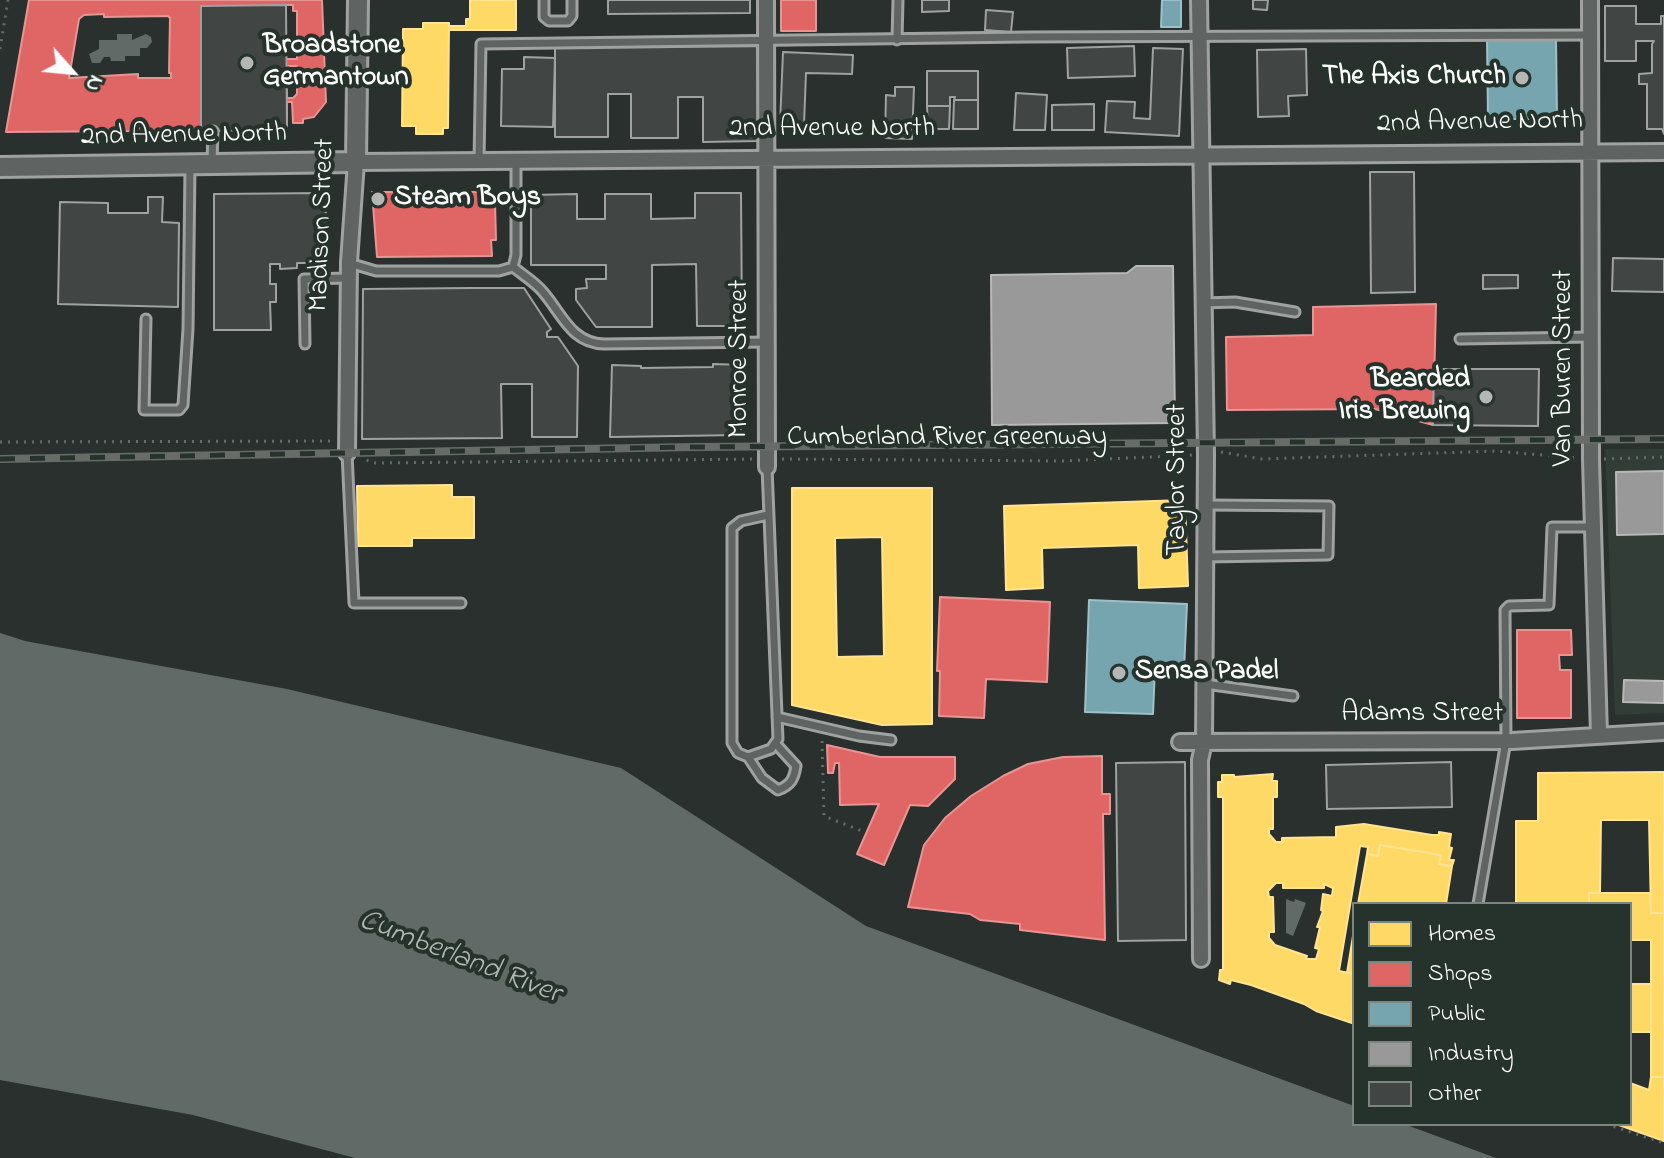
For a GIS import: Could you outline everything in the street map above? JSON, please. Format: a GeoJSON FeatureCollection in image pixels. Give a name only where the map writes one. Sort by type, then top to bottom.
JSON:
{"type":"FeatureCollection","features":[{"type":"Feature","properties":{"kind":"street","name":"Madison Street"},"geometry":{"type":"LineString","coordinates":[[347,447],[358,0]]}},
{"type":"Feature","properties":{"kind":"street","name":"Monroe Street"},"geometry":{"type":"LineString","coordinates":[[766,0],[766,463]]}},
{"type":"Feature","properties":{"kind":"street","name":"Taylor Street"},"geometry":{"type":"LineString","coordinates":[[1199,0],[1206,454],[1204,742],[1200,760],[1201,959]]}},
{"type":"Feature","properties":{"kind":"street","name":"Van Buren Street"},"geometry":{"type":"LineString","coordinates":[[1590,0],[1591,460],[1599,735]]}},
{"type":"Feature","properties":{"kind":"street","name":"2nd Avenue North"},"geometry":{"type":"LineString","coordinates":[[0,167],[1664,152]]}},
{"type":"Feature","properties":{"kind":"street","name":"Adams Street"},"geometry":{"type":"LineString","coordinates":[[1180,742],[1506,741],[1664,732]]}},
{"type":"Feature","properties":{"kind":"lane"},"geometry":{"type":"LineString","coordinates":[[544,0],[544,17],[549,21],[568,21],[572,16],[572,0]]}},
{"type":"Feature","properties":{"kind":"lane"},"geometry":{"type":"LineString","coordinates":[[897,40],[898,0]]}},
{"type":"Feature","properties":{"kind":"lane"},"geometry":{"type":"LineString","coordinates":[[479,161],[481,44],[1590,35]]}},
{"type":"Feature","properties":{"kind":"lane"},"geometry":{"type":"LineString","coordinates":[[212,164],[213,131]]}},
{"type":"Feature","properties":{"kind":"lane"},"geometry":{"type":"LineString","coordinates":[[513,267],[516,255],[516,161]]}},
{"type":"Feature","properties":{"kind":"lane"},"geometry":{"type":"LineString","coordinates":[[146,319],[144,410],[179,410],[183,405],[188,329],[190,164]]}},
{"type":"Feature","properties":{"kind":"lane"},"geometry":{"type":"LineString","coordinates":[[513,267],[540,288],[576,335],[594,343],[768,342]]}},
{"type":"Feature","properties":{"kind":"lane"},"geometry":{"type":"LineString","coordinates":[[305,344],[304,279],[349,270],[499,271],[513,267]]}},
{"type":"Feature","properties":{"kind":"lane"},"geometry":{"type":"LineString","coordinates":[[1203,303],[1235,302],[1295,312]]}},
{"type":"Feature","properties":{"kind":"lane"},"geometry":{"type":"LineString","coordinates":[[1460,339],[1591,337]]}},
{"type":"Feature","properties":{"kind":"lane"},"geometry":{"type":"LineString","coordinates":[[347,447],[354,603],[461,603]]}},
{"type":"Feature","properties":{"kind":"lane","name":"Monroe Street"},"geometry":{"type":"LineString","coordinates":[[766,463],[778,739],[775,743]]}},
{"type":"Feature","properties":{"kind":"lane"},"geometry":{"type":"LineString","coordinates":[[1206,505],[1329,506],[1328,555],[1206,557]]}},
{"type":"Feature","properties":{"kind":"lane"},"geometry":{"type":"LineString","coordinates":[[748,757],[771,749],[775,743],[796,766],[794,778],[788,787],[778,790],[769,785],[748,757],[738,753],[732,743],[732,528],[741,521],[768,515]]}},
{"type":"Feature","properties":{"kind":"lane"},"geometry":{"type":"LineString","coordinates":[[1478,902],[1506,741],[1505,610],[1509,606],[1549,605],[1552,527],[1594,527]]}},
{"type":"Feature","properties":{"kind":"lane"},"geometry":{"type":"LineString","coordinates":[[1205,684],[1293,696]]}},
{"type":"Feature","properties":{"kind":"lane"},"geometry":{"type":"LineString","coordinates":[[777,717],[859,736],[891,740]]}},
{"type":"Feature","properties":{"kind":"path"},"geometry":{"type":"LineString","coordinates":[[0,49],[8,0]]}},
{"type":"Feature","properties":{"kind":"path"},"geometry":{"type":"LineString","coordinates":[[0,442],[347,447]]}},
{"type":"Feature","properties":{"kind":"path","name":"Cumberland River Greenway"},"geometry":{"type":"LineString","coordinates":[[347,447],[357,442],[364,459],[373,463],[1063,461],[1224,451],[1262,459],[1496,451],[1591,460],[1664,457]]}},
{"type":"Feature","properties":{"kind":"path"},"geometry":{"type":"LineString","coordinates":[[822,741],[824,816],[862,831]]}},
{"type":"Feature","properties":{"kind":"path"},"geometry":{"type":"LineString","coordinates":[[1612,1126],[1664,1143]]}},
{"type":"Feature","properties":{"kind":"shaded area"},"geometry":{"type":"Polygon","coordinates":[[[1605,449],[1664,449],[1664,713],[1615,715],[1605,449]]]}},
{"type":"Feature","properties":{"kind":"water"},"geometry":{"type":"Polygon","coordinates":[[[117,34],[132,34],[132,40],[146,34],[152,42],[147,48],[140,48],[140,56],[125,56],[125,61],[111,61],[110,57],[104,57],[100,63],[92,63],[89,54],[99,49],[99,40],[117,40],[117,34]]]}},
{"type":"Feature","properties":{"kind":"water","name":"Cumberland River"},"geometry":{"type":"Polygon","coordinates":[[[0,633],[25,641],[287,689],[621,768],[866,926],[1352,1105],[1352,1126],[1409,1126],[1496,1158],[355,1158],[193,1115],[0,1080],[0,633]]]}},
{"type":"Feature","properties":{"kind":"water"},"geometry":{"type":"Polygon","coordinates":[[[1286,899],[1306,903],[1293,936],[1286,933],[1286,899]]]}},
{"type":"Feature","properties":{"kind":"building: Homes"},"geometry":{"type":"Polygon","coordinates":[[[470,0],[516,0],[516,30],[449,30],[449,26],[466,26],[466,19],[470,19],[470,0]]]}},
{"type":"Feature","properties":{"kind":"building: Homes"},"geometry":{"type":"Polygon","coordinates":[[[423,23],[449,23],[448,128],[443,128],[443,134],[416,134],[416,126],[402,126],[403,29],[423,29],[423,23]]]}},
{"type":"Feature","properties":{"kind":"building: Homes"},"geometry":{"type":"Polygon","coordinates":[[[452,485],[452,497],[474,497],[474,538],[412,538],[412,546],[358,546],[357,486],[452,485]]]}},
{"type":"Feature","properties":{"kind":"building: Homes"},"geometry":{"type":"Polygon","coordinates":[[[792,488],[932,488],[932,724],[882,725],[792,705],[792,488]],[[882,537],[835,538],[837,657],[884,656],[882,537]]]}},
{"type":"Feature","properties":{"kind":"building: Homes"},"geometry":{"type":"Polygon","coordinates":[[[1185,500],[1188,586],[1139,588],[1138,545],[1042,548],[1043,588],[1006,590],[1004,506],[1185,500]]]}},
{"type":"Feature","properties":{"kind":"building: Homes"},"geometry":{"type":"Polygon","coordinates":[[[1664,772],[1664,913],[1651,913],[1649,820],[1601,820],[1600,893],[1589,893],[1589,902],[1516,902],[1516,821],[1538,821],[1538,773],[1664,772]]]}},
{"type":"Feature","properties":{"kind":"building: Homes"},"geometry":{"type":"Polygon","coordinates":[[[1273,774],[1272,781],[1277,781],[1277,797],[1273,797],[1273,829],[1269,829],[1269,834],[1276,842],[1282,842],[1282,838],[1336,837],[1336,827],[1364,824],[1432,835],[1439,835],[1439,832],[1451,834],[1449,860],[1454,860],[1452,866],[1439,864],[1441,855],[1380,845],[1378,856],[1367,854],[1368,847],[1360,846],[1339,971],[1352,974],[1352,1023],[1251,985],[1219,980],[1220,970],[1223,970],[1223,797],[1218,797],[1218,782],[1222,782],[1222,775],[1273,774]],[[1276,883],[1268,891],[1269,897],[1273,897],[1274,932],[1269,932],[1269,938],[1275,945],[1307,956],[1306,959],[1316,959],[1320,927],[1317,927],[1323,911],[1323,894],[1332,896],[1333,888],[1324,884],[1324,888],[1283,888],[1283,883],[1276,883]]]}},
{"type":"Feature","properties":{"kind":"building: Homes"},"geometry":{"type":"Polygon","coordinates":[[[1380,845],[1441,855],[1439,864],[1452,866],[1446,902],[1358,902],[1367,854],[1378,856],[1380,845]]]}},
{"type":"Feature","properties":{"kind":"building: Homes"},"geometry":{"type":"Polygon","coordinates":[[[1589,893],[1650,893],[1651,913],[1664,913],[1664,1077],[1651,1077],[1651,940],[1632,940],[1632,902],[1589,902],[1589,893]]]}},
{"type":"Feature","properties":{"kind":"building: Homes"},"geometry":{"type":"Polygon","coordinates":[[[1352,942],[1352,974],[1347,973],[1352,942]]]}},
{"type":"Feature","properties":{"kind":"building: Homes"},"geometry":{"type":"Polygon","coordinates":[[[1632,984],[1651,984],[1651,1032],[1632,1032],[1632,984]]]}},
{"type":"Feature","properties":{"kind":"building: Homes"},"geometry":{"type":"Polygon","coordinates":[[[1651,1077],[1664,1077],[1664,1141],[1622,1126],[1632,1126],[1632,1084],[1649,1090],[1651,1077]]]}},
{"type":"Feature","properties":{"kind":"building: Shops","name":"Broadstone Germantown"},"geometry":{"type":"Polygon","coordinates":[[[29,0],[322,0],[326,102],[314,117],[303,119],[303,123],[293,123],[292,102],[287,102],[287,130],[6,132],[29,0]],[[286,5],[286,59],[297,59],[297,11],[293,11],[293,5],[286,5]],[[84,15],[79,19],[69,78],[138,74],[138,78],[171,78],[168,16],[84,15]],[[286,66],[287,98],[297,94],[297,66],[286,66]]]}},
{"type":"Feature","properties":{"kind":"building: Shops"},"geometry":{"type":"Polygon","coordinates":[[[781,0],[816,0],[816,31],[781,31],[781,0]]]}},
{"type":"Feature","properties":{"kind":"building: Shops"},"geometry":{"type":"Polygon","coordinates":[[[372,192],[485,192],[495,202],[496,240],[491,240],[492,256],[377,257],[372,192]]]}},
{"type":"Feature","properties":{"kind":"building: Shops"},"geometry":{"type":"Polygon","coordinates":[[[1436,304],[1433,425],[1375,409],[1227,410],[1226,337],[1313,335],[1313,307],[1436,304]]]}},
{"type":"Feature","properties":{"kind":"building: Shops"},"geometry":{"type":"Polygon","coordinates":[[[940,597],[1050,602],[1047,682],[986,679],[984,718],[939,716],[940,597]]]}},
{"type":"Feature","properties":{"kind":"building: Shops"},"geometry":{"type":"Polygon","coordinates":[[[1517,630],[1571,630],[1572,655],[1559,655],[1560,670],[1571,670],[1571,718],[1517,718],[1517,630]]]}},
{"type":"Feature","properties":{"kind":"building: Shops"},"geometry":{"type":"Polygon","coordinates":[[[827,745],[880,757],[955,757],[955,779],[928,806],[910,805],[884,865],[857,854],[879,804],[840,805],[839,763],[835,763],[833,773],[828,773],[827,745]]]}},
{"type":"Feature","properties":{"kind":"building: Shops"},"geometry":{"type":"Polygon","coordinates":[[[1102,756],[1102,794],[1110,794],[1110,814],[1103,814],[1105,940],[1020,930],[1020,924],[908,907],[924,845],[945,818],[971,796],[1028,764],[1063,757],[1102,756]]]}},
{"type":"Feature","properties":{"kind":"building: Public"},"geometry":{"type":"Polygon","coordinates":[[[1162,0],[1181,0],[1181,27],[1161,27],[1162,0]]]}},
{"type":"Feature","properties":{"kind":"building: Public","name":"The Axis Church"},"geometry":{"type":"Polygon","coordinates":[[[1487,38],[1556,38],[1557,119],[1488,119],[1487,38]]]}},
{"type":"Feature","properties":{"kind":"building: Public"},"geometry":{"type":"Polygon","coordinates":[[[1089,600],[1187,604],[1184,670],[1155,668],[1153,714],[1085,712],[1089,600]]]}},
{"type":"Feature","properties":{"kind":"building: Industry"},"geometry":{"type":"Polygon","coordinates":[[[1136,266],[1173,266],[1175,423],[992,425],[991,275],[1127,273],[1136,266]]]}},
{"type":"Feature","properties":{"kind":"building: Industry"},"geometry":{"type":"Polygon","coordinates":[[[1664,471],[1664,534],[1617,535],[1616,472],[1664,471]]]}},
{"type":"Feature","properties":{"kind":"building: Industry"},"geometry":{"type":"Polygon","coordinates":[[[1624,680],[1664,681],[1664,703],[1623,702],[1624,680]]]}},
{"type":"Feature","properties":{"kind":"building: Other"},"geometry":{"type":"Polygon","coordinates":[[[608,0],[750,0],[750,13],[608,14],[608,0]]]}},
{"type":"Feature","properties":{"kind":"building: Other"},"geometry":{"type":"Polygon","coordinates":[[[922,0],[949,0],[949,11],[922,12],[922,0]]]}},
{"type":"Feature","properties":{"kind":"building: Other"},"geometry":{"type":"Polygon","coordinates":[[[1253,0],[1268,0],[1267,10],[1253,9],[1253,0]]]}},
{"type":"Feature","properties":{"kind":"building: Other"},"geometry":{"type":"Polygon","coordinates":[[[286,5],[287,130],[201,131],[201,6],[286,5]]]}},
{"type":"Feature","properties":{"kind":"building: Other"},"geometry":{"type":"Polygon","coordinates":[[[1605,6],[1636,6],[1636,24],[1661,24],[1661,16],[1664,16],[1664,134],[1662,129],[1647,129],[1647,84],[1639,84],[1639,74],[1652,73],[1654,41],[1636,41],[1636,61],[1605,61],[1605,6]]]}},
{"type":"Feature","properties":{"kind":"building: Other"},"geometry":{"type":"Polygon","coordinates":[[[986,10],[1013,12],[1011,32],[985,30],[986,10]]]}},
{"type":"Feature","properties":{"kind":"building: Other"},"geometry":{"type":"Polygon","coordinates":[[[757,46],[758,141],[703,142],[703,97],[678,97],[678,138],[631,138],[631,94],[608,94],[608,137],[555,137],[555,47],[757,46]]]}},
{"type":"Feature","properties":{"kind":"building: Other"},"geometry":{"type":"Polygon","coordinates":[[[1134,46],[1135,76],[1068,78],[1067,48],[1134,46]]]}},
{"type":"Feature","properties":{"kind":"building: Other"},"geometry":{"type":"Polygon","coordinates":[[[1153,48],[1183,49],[1179,136],[1105,132],[1107,101],[1135,102],[1134,118],[1150,119],[1153,48]]]}},
{"type":"Feature","properties":{"kind":"building: Other"},"geometry":{"type":"Polygon","coordinates":[[[1306,49],[1307,95],[1288,96],[1289,116],[1258,117],[1257,50],[1306,49]]]}},
{"type":"Feature","properties":{"kind":"building: Other"},"geometry":{"type":"Polygon","coordinates":[[[783,52],[853,55],[852,74],[806,73],[804,125],[780,124],[783,52]]]}},
{"type":"Feature","properties":{"kind":"building: Other"},"geometry":{"type":"Polygon","coordinates":[[[524,57],[555,58],[553,127],[501,126],[502,69],[524,69],[524,57]]]}},
{"type":"Feature","properties":{"kind":"building: Other"},"geometry":{"type":"Polygon","coordinates":[[[927,71],[978,71],[978,100],[954,100],[955,97],[950,97],[950,106],[927,106],[927,71]]]}},
{"type":"Feature","properties":{"kind":"building: Other"},"geometry":{"type":"Polygon","coordinates":[[[895,87],[914,87],[912,139],[885,138],[886,95],[895,96],[895,87]]]}},
{"type":"Feature","properties":{"kind":"building: Other"},"geometry":{"type":"Polygon","coordinates":[[[1016,93],[1047,95],[1045,130],[1014,130],[1016,93]]]}},
{"type":"Feature","properties":{"kind":"building: Other"},"geometry":{"type":"Polygon","coordinates":[[[954,100],[978,100],[978,129],[953,129],[954,100]]]}},
{"type":"Feature","properties":{"kind":"building: Other"},"geometry":{"type":"Polygon","coordinates":[[[1094,104],[1094,130],[1052,130],[1052,105],[1094,104]]]}},
{"type":"Feature","properties":{"kind":"building: Other"},"geometry":{"type":"Polygon","coordinates":[[[927,106],[950,106],[949,129],[928,129],[927,106]]]}},
{"type":"Feature","properties":{"kind":"building: Other"},"geometry":{"type":"Polygon","coordinates":[[[1370,172],[1414,172],[1415,292],[1371,293],[1370,172]]]}},
{"type":"Feature","properties":{"kind":"building: Other"},"geometry":{"type":"Polygon","coordinates":[[[326,193],[325,263],[297,263],[297,268],[280,269],[280,264],[270,264],[270,284],[276,284],[276,302],[270,302],[271,330],[214,330],[214,194],[326,193]]]}},
{"type":"Feature","properties":{"kind":"building: Other"},"geometry":{"type":"Polygon","coordinates":[[[695,193],[741,193],[742,326],[697,326],[696,264],[652,265],[652,327],[596,327],[576,300],[576,289],[587,288],[586,279],[606,279],[606,265],[531,265],[531,195],[577,194],[577,219],[605,219],[605,194],[651,194],[651,219],[695,218],[695,193]]]}},
{"type":"Feature","properties":{"kind":"building: Other"},"geometry":{"type":"Polygon","coordinates":[[[148,197],[163,197],[162,222],[179,223],[178,307],[58,304],[60,202],[108,203],[108,213],[148,213],[148,197]]]}},
{"type":"Feature","properties":{"kind":"building: Other"},"geometry":{"type":"Polygon","coordinates":[[[1613,258],[1664,259],[1664,292],[1612,291],[1613,258]]]}},
{"type":"Feature","properties":{"kind":"building: Other"},"geometry":{"type":"Polygon","coordinates":[[[1483,275],[1518,275],[1518,288],[1483,289],[1483,275]]]}},
{"type":"Feature","properties":{"kind":"building: Other"},"geometry":{"type":"Polygon","coordinates":[[[524,288],[551,329],[547,337],[558,337],[578,366],[577,437],[532,437],[532,384],[501,384],[502,438],[362,439],[363,289],[524,288]]]}},
{"type":"Feature","properties":{"kind":"building: Other"},"geometry":{"type":"Polygon","coordinates":[[[713,364],[743,365],[741,435],[610,437],[612,365],[641,368],[713,367],[713,364]]]}},
{"type":"Feature","properties":{"kind":"building: Other","name":"Bearded Iris Brewing"},"geometry":{"type":"Polygon","coordinates":[[[1434,369],[1539,369],[1538,426],[1433,425],[1434,369]]]}},
{"type":"Feature","properties":{"kind":"building: Other"},"geometry":{"type":"Polygon","coordinates":[[[1185,762],[1186,940],[1118,941],[1116,763],[1185,762]]]}},
{"type":"Feature","properties":{"kind":"building: Other"},"geometry":{"type":"Polygon","coordinates":[[[1451,762],[1452,807],[1327,809],[1326,765],[1451,762]]]}},
{"type":"Feature","properties":{"kind":"railway"},"geometry":{"type":"LineString","coordinates":[[0,459],[695,447],[1664,439]]}},
{"type":"Feature","properties":{"kind":"place","name":"Broadstone Germantown"},"geometry":{"type":"Point","coordinates":[247,63]}},
{"type":"Feature","properties":{"kind":"place","name":"The Axis Church"},"geometry":{"type":"Point","coordinates":[1522,78]}},
{"type":"Feature","properties":{"kind":"place","name":"Steam Boys"},"geometry":{"type":"Point","coordinates":[378,199]}},
{"type":"Feature","properties":{"kind":"place","name":"Bearded Iris Brewing"},"geometry":{"type":"Point","coordinates":[1486,397]}},
{"type":"Feature","properties":{"kind":"place","name":"Sensa Padel"},"geometry":{"type":"Point","coordinates":[1119,673]}}]}
